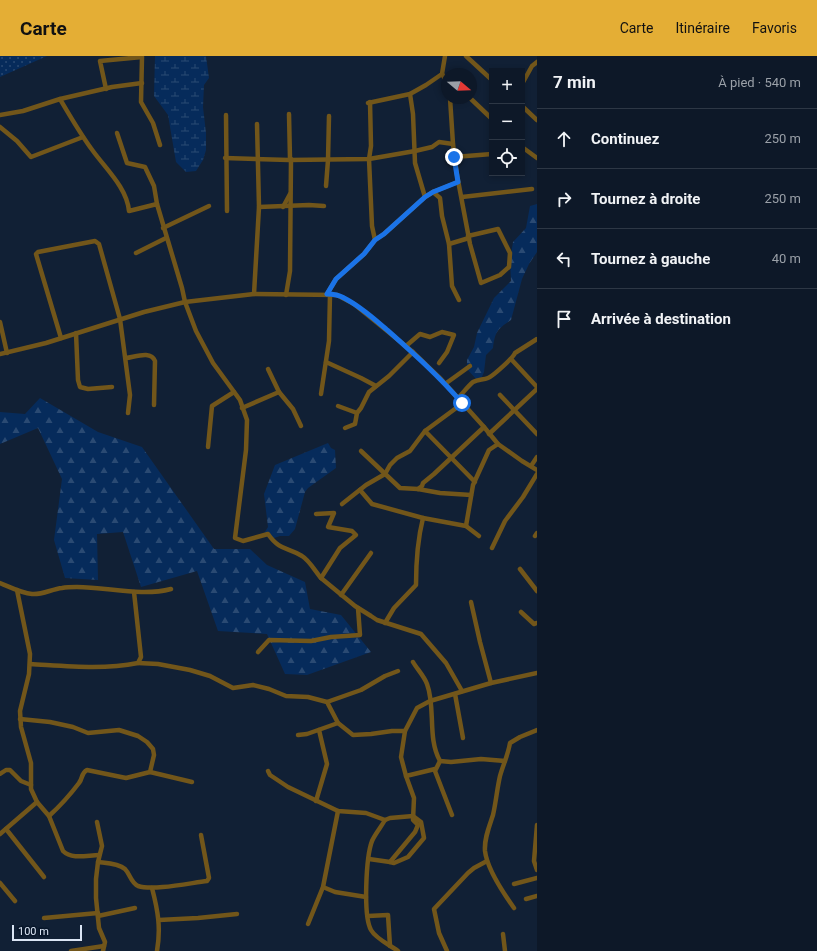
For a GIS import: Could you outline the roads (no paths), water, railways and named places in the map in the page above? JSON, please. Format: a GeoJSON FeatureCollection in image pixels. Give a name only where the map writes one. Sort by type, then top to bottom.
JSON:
{"type":"FeatureCollection","features":[{"type":"Feature","properties":{"kind":"street"},"geometry":{"type":"LineString","coordinates":[[443,68],[445,56]]}},
{"type":"Feature","properties":{"kind":"street"},"geometry":{"type":"LineString","coordinates":[[466,56],[489,77]]}},
{"type":"Feature","properties":{"kind":"street"},"geometry":{"type":"LineString","coordinates":[[106,89],[100,61],[142,57],[141,102],[153,123],[160,145]]}},
{"type":"Feature","properties":{"kind":"street"},"geometry":{"type":"LineString","coordinates":[[525,79],[532,66],[537,62]]}},
{"type":"Feature","properties":{"kind":"street"},"geometry":{"type":"LineString","coordinates":[[532,66],[537,70]]}},
{"type":"Feature","properties":{"kind":"street"},"geometry":{"type":"LineString","coordinates":[[375,240],[372,226],[369,159],[371,146],[369,102],[410,94],[441,75]]}},
{"type":"Feature","properties":{"kind":"street"},"geometry":{"type":"LineString","coordinates":[[0,115],[22,111],[60,99],[142,83]]}},
{"type":"Feature","properties":{"kind":"street"},"geometry":{"type":"LineString","coordinates":[[410,94],[413,114],[415,163],[425,197]]}},
{"type":"Feature","properties":{"kind":"street"},"geometry":{"type":"LineString","coordinates":[[60,99],[83,137],[109,170],[127,200],[129,211],[157,204]]}},
{"type":"Feature","properties":{"kind":"street"},"geometry":{"type":"LineString","coordinates":[[449,244],[469,237],[498,229],[510,252],[509,267],[500,275],[481,283],[469,237],[458,182],[454,157],[450,104]]}},
{"type":"Feature","properties":{"kind":"street"},"geometry":{"type":"LineString","coordinates":[[476,104],[489,116]]}},
{"type":"Feature","properties":{"kind":"street"},"geometry":{"type":"LineString","coordinates":[[525,109],[537,120]]}},
{"type":"Feature","properties":{"kind":"street"},"geometry":{"type":"LineString","coordinates":[[286,295],[290,271],[291,206],[289,114]]}},
{"type":"Feature","properties":{"kind":"street"},"geometry":{"type":"LineString","coordinates":[[226,115],[225,158],[227,211]]}},
{"type":"Feature","properties":{"kind":"street"},"geometry":{"type":"LineString","coordinates":[[326,186],[329,116]]}},
{"type":"Feature","properties":{"kind":"street"},"geometry":{"type":"LineString","coordinates":[[254,294],[260,208],[257,124]]}},
{"type":"Feature","properties":{"kind":"street"},"geometry":{"type":"LineString","coordinates":[[0,127],[17,141],[31,158],[83,137]]}},
{"type":"Feature","properties":{"kind":"street"},"geometry":{"type":"LineString","coordinates":[[117,133],[128,163],[145,167],[154,186],[163,228],[185,302],[196,331],[214,363],[240,400],[247,420],[246,450],[235,538],[243,541],[268,534],[273,541],[284,549],[304,556],[321,578],[358,608],[377,620],[421,634],[446,663],[462,691]]}},
{"type":"Feature","properties":{"kind":"street"},"geometry":{"type":"LineString","coordinates":[[225,158],[328,160],[369,159],[432,147],[439,142],[453,144]]}},
{"type":"Feature","properties":{"kind":"street"},"geometry":{"type":"LineString","coordinates":[[525,149],[537,158]]}},
{"type":"Feature","properties":{"kind":"street"},"geometry":{"type":"LineString","coordinates":[[525,153],[529,152]]}},
{"type":"Feature","properties":{"kind":"street"},"geometry":{"type":"LineString","coordinates":[[454,157],[489,154]]}},
{"type":"Feature","properties":{"kind":"street"},"geometry":{"type":"LineString","coordinates":[[283,207],[290,196],[290,159]]}},
{"type":"Feature","properties":{"kind":"street"},"geometry":{"type":"LineString","coordinates":[[321,394],[326,362],[330,310],[328,294],[336,279],[364,254],[375,240],[384,234],[425,197],[433,192],[458,182]]}},
{"type":"Feature","properties":{"kind":"street"},"geometry":{"type":"LineString","coordinates":[[462,197],[532,189]]}},
{"type":"Feature","properties":{"kind":"street"},"geometry":{"type":"LineString","coordinates":[[433,192],[440,198],[442,216],[449,244],[452,286],[459,300]]}},
{"type":"Feature","properties":{"kind":"street"},"geometry":{"type":"LineString","coordinates":[[260,208],[309,205],[324,206]]}},
{"type":"Feature","properties":{"kind":"street"},"geometry":{"type":"LineString","coordinates":[[163,228],[209,206]]}},
{"type":"Feature","properties":{"kind":"street"},"geometry":{"type":"LineString","coordinates":[[136,252],[166,238]]}},
{"type":"Feature","properties":{"kind":"street"},"geometry":{"type":"LineString","coordinates":[[61,338],[36,255],[38,252],[65,246],[95,241],[98,242],[120,319],[130,395],[128,413]]}},
{"type":"Feature","properties":{"kind":"street"},"geometry":{"type":"LineString","coordinates":[[0,354],[61,338],[120,319],[185,302],[254,294],[328,294],[344,298],[354,304],[406,346],[445,384],[498,444],[537,470]]}},
{"type":"Feature","properties":{"kind":"street"},"geometry":{"type":"LineString","coordinates":[[0,322],[7,353]]}},
{"type":"Feature","properties":{"kind":"street"},"geometry":{"type":"LineString","coordinates":[[406,346],[420,334],[430,337],[442,332],[454,335],[447,352],[439,363]]}},
{"type":"Feature","properties":{"kind":"street"},"geometry":{"type":"LineString","coordinates":[[76,333],[78,380],[80,387],[88,389],[112,387]]}},
{"type":"Feature","properties":{"kind":"street"},"geometry":{"type":"LineString","coordinates":[[458,398],[473,382],[493,376],[511,359],[515,353],[536,340]]}},
{"type":"Feature","properties":{"kind":"street"},"geometry":{"type":"LineString","coordinates":[[345,428],[354,424],[357,413],[369,392],[413,352]]}},
{"type":"Feature","properties":{"kind":"street"},"geometry":{"type":"LineString","coordinates":[[126,358],[149,355],[154,357],[154,404]]}},
{"type":"Feature","properties":{"kind":"street"},"geometry":{"type":"LineString","coordinates":[[489,434],[537,388],[511,359]]}},
{"type":"Feature","properties":{"kind":"street"},"geometry":{"type":"LineString","coordinates":[[326,362],[376,386]]}},
{"type":"Feature","properties":{"kind":"street"},"geometry":{"type":"LineString","coordinates":[[445,384],[470,366]]}},
{"type":"Feature","properties":{"kind":"street"},"geometry":{"type":"LineString","coordinates":[[268,369],[279,392],[293,409],[301,426]]}},
{"type":"Feature","properties":{"kind":"street"},"geometry":{"type":"LineString","coordinates":[[208,447],[212,406],[234,392]]}},
{"type":"Feature","properties":{"kind":"street"},"geometry":{"type":"LineString","coordinates":[[242,408],[279,392]]}},
{"type":"Feature","properties":{"kind":"street"},"geometry":{"type":"LineString","coordinates":[[500,395],[515,409],[537,434]]}},
{"type":"Feature","properties":{"kind":"street"},"geometry":{"type":"LineString","coordinates":[[342,504],[384,474],[397,458],[410,451],[425,431],[462,403]]}},
{"type":"Feature","properties":{"kind":"street"},"geometry":{"type":"LineString","coordinates":[[338,406],[357,413]]}},
{"type":"Feature","properties":{"kind":"street"},"geometry":{"type":"LineString","coordinates":[[418,488],[422,486],[423,483],[484,427]]}},
{"type":"Feature","properties":{"kind":"street"},"geometry":{"type":"LineString","coordinates":[[425,431],[475,482]]}},
{"type":"Feature","properties":{"kind":"street"},"geometry":{"type":"LineString","coordinates":[[466,526],[471,495],[475,482],[488,450],[498,444]]}},
{"type":"Feature","properties":{"kind":"street"},"geometry":{"type":"LineString","coordinates":[[361,451],[400,488],[418,488],[440,494],[471,495]]}},
{"type":"Feature","properties":{"kind":"street"},"geometry":{"type":"LineString","coordinates":[[531,466],[537,457]]}},
{"type":"Feature","properties":{"kind":"street"},"geometry":{"type":"LineString","coordinates":[[492,548],[505,521],[523,497],[537,474]]}},
{"type":"Feature","properties":{"kind":"street"},"geometry":{"type":"LineString","coordinates":[[360,490],[372,504],[423,518],[466,526],[479,536]]}},
{"type":"Feature","properties":{"kind":"street"},"geometry":{"type":"LineString","coordinates":[[316,514],[334,513],[328,526],[352,530],[356,535],[340,548],[321,578]]}},
{"type":"Feature","properties":{"kind":"street"},"geometry":{"type":"LineString","coordinates":[[385,623],[394,608],[416,585],[417,542],[423,518]]}},
{"type":"Feature","properties":{"kind":"street"},"geometry":{"type":"LineString","coordinates":[[341,595],[371,554]]}},
{"type":"Feature","properties":{"kind":"street"},"geometry":{"type":"LineString","coordinates":[[520,569],[537,591]]}},
{"type":"Feature","properties":{"kind":"street"},"geometry":{"type":"LineString","coordinates":[[0,583],[16,590],[34,594],[62,588],[76,587],[94,587],[134,592],[165,591],[171,589]]}},
{"type":"Feature","properties":{"kind":"street"},"geometry":{"type":"LineString","coordinates":[[16,590],[30,654],[27,684],[20,707],[20,719],[31,763],[30,785],[32,792],[37,802],[49,816],[63,851],[66,854],[73,856],[99,855]]}},
{"type":"Feature","properties":{"kind":"street"},"geometry":{"type":"LineString","coordinates":[[134,592],[141,657],[138,663]]}},
{"type":"Feature","properties":{"kind":"street"},"geometry":{"type":"LineString","coordinates":[[471,602],[491,683]]}},
{"type":"Feature","properties":{"kind":"street"},"geometry":{"type":"LineString","coordinates":[[258,652],[269,640],[311,641],[331,637],[360,636],[358,608]]}},
{"type":"Feature","properties":{"kind":"street"},"geometry":{"type":"LineString","coordinates":[[521,612],[534,624],[537,623]]}},
{"type":"Feature","properties":{"kind":"street"},"geometry":{"type":"LineString","coordinates":[[413,662],[426,683],[430,701],[435,752],[440,761]]}},
{"type":"Feature","properties":{"kind":"street"},"geometry":{"type":"LineString","coordinates":[[30,664],[88,667],[138,663],[158,664],[190,670],[210,676],[233,688],[253,685],[268,688],[286,696],[308,697],[327,702],[362,690],[385,676],[398,671]]}},
{"type":"Feature","properties":{"kind":"street"},"geometry":{"type":"LineString","coordinates":[[390,862],[415,832],[418,826],[413,820],[414,798],[401,757],[405,731],[417,708],[430,701],[462,691],[537,673]]}},
{"type":"Feature","properties":{"kind":"street"},"geometry":{"type":"LineString","coordinates":[[455,694],[463,738]]}},
{"type":"Feature","properties":{"kind":"street"},"geometry":{"type":"LineString","coordinates":[[327,702],[338,723],[353,735],[405,731]]}},
{"type":"Feature","properties":{"kind":"street"},"geometry":{"type":"LineString","coordinates":[[20,719],[50,722],[73,727],[88,733],[119,730],[138,736],[147,742],[153,749],[154,755],[150,772]]}},
{"type":"Feature","properties":{"kind":"street"},"geometry":{"type":"LineString","coordinates":[[298,735],[307,734],[338,723]]}},
{"type":"Feature","properties":{"kind":"street"},"geometry":{"type":"LineString","coordinates":[[316,801],[327,764],[319,730]]}},
{"type":"Feature","properties":{"kind":"street"},"geometry":{"type":"LineString","coordinates":[[514,908],[502,892],[488,861],[485,852],[486,835],[493,814],[501,774],[510,743],[537,730]]}},
{"type":"Feature","properties":{"kind":"street"},"geometry":{"type":"LineString","coordinates":[[440,761],[451,762],[480,759],[506,761]]}},
{"type":"Feature","properties":{"kind":"street"},"geometry":{"type":"LineString","coordinates":[[440,761],[435,769],[436,776],[452,816]]}},
{"type":"Feature","properties":{"kind":"street"},"geometry":{"type":"LineString","coordinates":[[406,776],[435,769]]}},
{"type":"Feature","properties":{"kind":"street"},"geometry":{"type":"LineString","coordinates":[[0,774],[6,770],[10,770],[21,781],[30,785]]}},
{"type":"Feature","properties":{"kind":"street"},"geometry":{"type":"LineString","coordinates":[[49,816],[73,792],[85,771],[90,770],[126,778],[150,772],[192,782]]}},
{"type":"Feature","properties":{"kind":"street"},"geometry":{"type":"LineString","coordinates":[[268,771],[270,775],[288,787],[338,811],[366,813],[385,820]]}},
{"type":"Feature","properties":{"kind":"street"},"geometry":{"type":"LineString","coordinates":[[0,834],[37,802]]}},
{"type":"Feature","properties":{"kind":"street"},"geometry":{"type":"LineString","coordinates":[[308,924],[323,887],[338,811]]}},
{"type":"Feature","properties":{"kind":"street"},"geometry":{"type":"LineString","coordinates":[[369,859],[394,863],[408,857],[424,838],[421,822],[413,816],[390,818],[385,820],[372,842],[369,859],[366,897],[371,931],[398,951]]}},
{"type":"Feature","properties":{"kind":"street"},"geometry":{"type":"LineString","coordinates":[[71,951],[104,949],[104,938],[99,928],[96,879],[99,855],[102,846],[97,822]]}},
{"type":"Feature","properties":{"kind":"street"},"geometry":{"type":"LineString","coordinates":[[537,825],[534,861],[537,870]]}},
{"type":"Feature","properties":{"kind":"street"},"geometry":{"type":"LineString","coordinates":[[6,829],[44,877]]}},
{"type":"Feature","properties":{"kind":"street"},"geometry":{"type":"LineString","coordinates":[[98,862],[121,867],[135,884],[140,886],[152,888],[207,881],[209,878],[201,835]]}},
{"type":"Feature","properties":{"kind":"street"},"geometry":{"type":"LineString","coordinates":[[447,951],[439,933],[434,910],[468,872],[488,861]]}},
{"type":"Feature","properties":{"kind":"street"},"geometry":{"type":"LineString","coordinates":[[514,884],[537,878]]}},
{"type":"Feature","properties":{"kind":"street"},"geometry":{"type":"LineString","coordinates":[[0,883],[15,901]]}},
{"type":"Feature","properties":{"kind":"street"},"geometry":{"type":"LineString","coordinates":[[323,887],[335,892],[366,897]]}},
{"type":"Feature","properties":{"kind":"street"},"geometry":{"type":"LineString","coordinates":[[152,888],[159,920],[160,934],[157,951]]}},
{"type":"Feature","properties":{"kind":"street"},"geometry":{"type":"LineString","coordinates":[[526,899],[537,896]]}},
{"type":"Feature","properties":{"kind":"street"},"geometry":{"type":"LineString","coordinates":[[44,918],[98,915],[136,908]]}},
{"type":"Feature","properties":{"kind":"street"},"geometry":{"type":"LineString","coordinates":[[159,920],[237,914]]}},
{"type":"Feature","properties":{"kind":"street"},"geometry":{"type":"LineString","coordinates":[[368,916],[388,915],[390,946]]}},
{"type":"Feature","properties":{"kind":"street"},"geometry":{"type":"LineString","coordinates":[[503,934],[504,951]]}}]}
